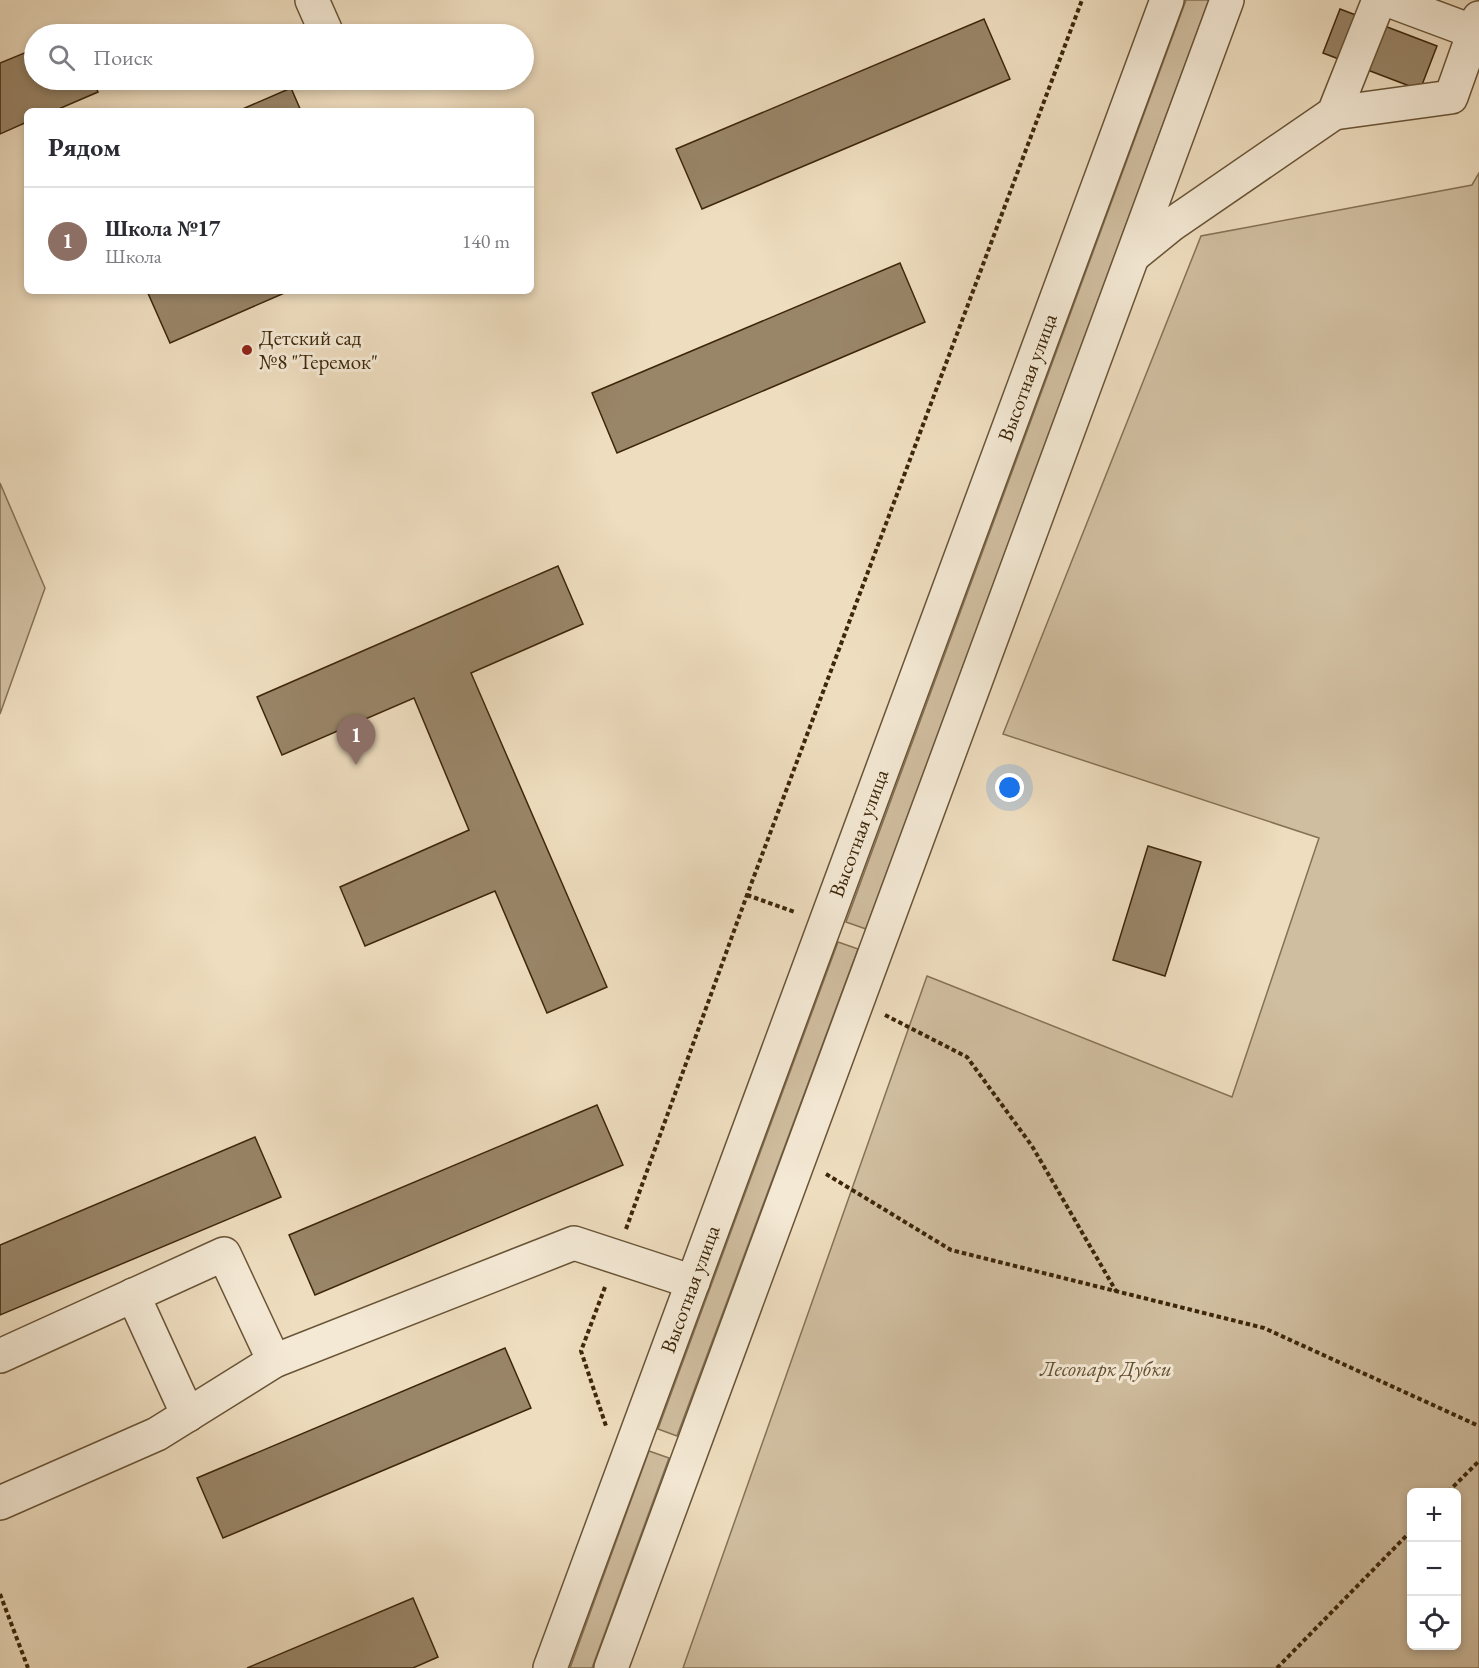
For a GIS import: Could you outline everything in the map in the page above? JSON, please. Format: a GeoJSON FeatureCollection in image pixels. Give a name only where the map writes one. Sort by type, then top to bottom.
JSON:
{"type":"FeatureCollection","features":[{"type":"Feature","properties":{"kind":"street"},"geometry":{"type":"LineString","coordinates":[[312,0],[323,24]]}},
{"type":"Feature","properties":{"kind":"street","name":"Высотная улица"},"geometry":{"type":"LineString","coordinates":[[550,1668],[1167,0]]}},
{"type":"Feature","properties":{"kind":"street"},"geometry":{"type":"LineString","coordinates":[[611,1668],[1227,0]]}},
{"type":"Feature","properties":{"kind":"street"},"geometry":{"type":"LineString","coordinates":[[1334,113],[1379,0]]}},
{"type":"Feature","properties":{"kind":"street"},"geometry":{"type":"LineString","coordinates":[[1133,255],[1171,225],[1334,113],[1451,97],[1476,25],[1388,0]]}},
{"type":"Feature","properties":{"kind":"street"},"geometry":{"type":"LineString","coordinates":[[0,1503],[157,1434],[274,1361],[574,1243],[693,1282]]}},
{"type":"Feature","properties":{"kind":"street"},"geometry":{"type":"LineString","coordinates":[[0,1356],[224,1254],[274,1361]]}},
{"type":"Feature","properties":{"kind":"street"},"geometry":{"type":"LineString","coordinates":[[132,1295],[188,1415]]}},
{"type":"Feature","properties":{"kind":"path"},"geometry":{"type":"LineString","coordinates":[[581,1351],[760,861],[1082,0]]}},
{"type":"Feature","properties":{"kind":"path"},"geometry":{"type":"LineString","coordinates":[[877,1011],[967,1057],[1032,1146],[1117,1292]]}},
{"type":"Feature","properties":{"kind":"path"},"geometry":{"type":"LineString","coordinates":[[800,1158],[951,1250],[1264,1328],[1479,1426]]}},
{"type":"Feature","properties":{"kind":"path"},"geometry":{"type":"LineString","coordinates":[[1452,1488],[1479,1461]]}},
{"type":"Feature","properties":{"kind":"path"},"geometry":{"type":"LineString","coordinates":[[1277,1668],[1407,1535]]}},
{"type":"Feature","properties":{"kind":"path"},"geometry":{"type":"LineString","coordinates":[[0,1594],[28,1668]]}},
{"type":"Feature","properties":{"kind":"green space"},"geometry":{"type":"Polygon","coordinates":[[[1186,0],[1209,0],[866,929],[846,922],[1186,0]]]}},
{"type":"Feature","properties":{"kind":"green space","name":"Лесопарк Дубки"},"geometry":{"type":"Polygon","coordinates":[[[1479,173],[1479,1668],[683,1668],[927,976],[1232,1097],[1319,838],[1003,734],[1201,236],[1472,185],[1479,173]]]}},
{"type":"Feature","properties":{"kind":"green space"},"geometry":{"type":"Polygon","coordinates":[[[0,483],[45,588],[0,714],[0,483]]]}},
{"type":"Feature","properties":{"kind":"green space"},"geometry":{"type":"Polygon","coordinates":[[[838,942],[858,949],[677,1436],[658,1429],[838,942]]]}},
{"type":"Feature","properties":{"kind":"green space"},"geometry":{"type":"Polygon","coordinates":[[[649,1451],[669,1458],[592,1668],[570,1668],[649,1451]]]}},
{"type":"Feature","properties":{"kind":"building"},"geometry":{"type":"Polygon","coordinates":[[[1340,9],[1437,46],[1420,90],[1323,53],[1340,9]]]}},
{"type":"Feature","properties":{"kind":"building"},"geometry":{"type":"Polygon","coordinates":[[[984,19],[1010,79],[702,209],[676,149],[984,19]]]}},
{"type":"Feature","properties":{"kind":"building"},"geometry":{"type":"Polygon","coordinates":[[[24,53],[24,90],[97,90],[98,92],[61,108],[24,108],[24,123],[0,134],[0,63],[24,53]]]}},
{"type":"Feature","properties":{"kind":"building"},"geometry":{"type":"Polygon","coordinates":[[[286,90],[292,90],[300,108],[245,108],[286,90]]]}},
{"type":"Feature","properties":{"kind":"building"},"geometry":{"type":"Polygon","coordinates":[[[900,263],[925,322],[617,453],[592,393],[900,263]]]}},
{"type":"Feature","properties":{"kind":"building"},"geometry":{"type":"Polygon","coordinates":[[[148,294],[282,294],[170,343],[148,294]]]}},
{"type":"Feature","properties":{"kind":"building"},"geometry":{"type":"Polygon","coordinates":[[[558,566],[583,624],[471,673],[607,987],[547,1013],[495,891],[365,946],[340,887],[469,830],[414,698],[282,755],[257,697],[558,566]]]}},
{"type":"Feature","properties":{"kind":"building"},"geometry":{"type":"Polygon","coordinates":[[[1148,846],[1201,862],[1165,976],[1113,960],[1148,846]]]}},
{"type":"Feature","properties":{"kind":"building"},"geometry":{"type":"Polygon","coordinates":[[[597,1105],[623,1165],[315,1295],[289,1235],[597,1105]]]}},
{"type":"Feature","properties":{"kind":"building"},"geometry":{"type":"Polygon","coordinates":[[[255,1137],[281,1197],[0,1315],[0,1245],[255,1137]]]}},
{"type":"Feature","properties":{"kind":"building"},"geometry":{"type":"Polygon","coordinates":[[[505,1348],[531,1408],[223,1538],[197,1478],[505,1348]]]}},
{"type":"Feature","properties":{"kind":"building"},"geometry":{"type":"Polygon","coordinates":[[[413,1598],[438,1657],[413,1668],[247,1668],[413,1598]]]}},
{"type":"Feature","properties":{"kind":"place","name":"Детский сад №8 \"Теремок\""},"geometry":{"type":"Point","coordinates":[247,350]}},
{"type":"Feature","properties":{"kind":"place","name":"Школа №17"},"geometry":{"type":"Point","coordinates":[356,765]}}]}
